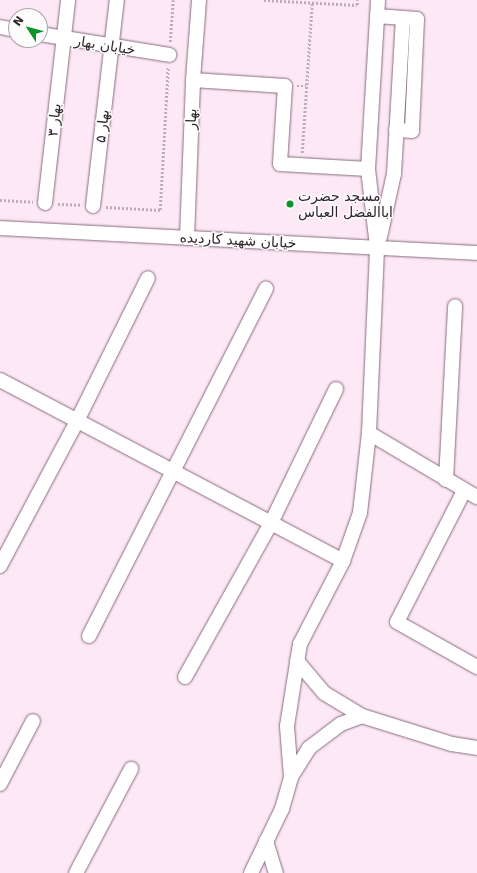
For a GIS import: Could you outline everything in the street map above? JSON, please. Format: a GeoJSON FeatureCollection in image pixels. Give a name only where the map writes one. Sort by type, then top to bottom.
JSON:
{"type":"FeatureCollection","features":[{"type":"Feature","properties":{"kind":"street","name":"بهار ۳"},"geometry":{"type":"LineString","coordinates":[[45,203],[62,38],[68,0]]}},
{"type":"Feature","properties":{"kind":"street","name":"بهار ۵"},"geometry":{"type":"LineString","coordinates":[[93,206],[117,0]]}},
{"type":"Feature","properties":{"kind":"street","name":"بهار"},"geometry":{"type":"LineString","coordinates":[[187,238],[193,80],[199,0]]}},
{"type":"Feature","properties":{"kind":"street"},"geometry":{"type":"LineString","coordinates":[[378,0],[368,169],[378,248]]}},
{"type":"Feature","properties":{"kind":"street"},"geometry":{"type":"LineString","coordinates":[[291,777],[287,726],[300,644],[343,561],[360,513],[369,433],[378,248],[394,174],[403,18],[377,16]]}},
{"type":"Feature","properties":{"kind":"street","name":"خیابان بهار"},"geometry":{"type":"LineString","coordinates":[[48,35],[169,56]]}},
{"type":"Feature","properties":{"kind":"street"},"geometry":{"type":"LineString","coordinates":[[193,80],[285,86],[280,164],[368,169]]}},
{"type":"Feature","properties":{"kind":"street","name":"خیابان شهید کاردیده"},"geometry":{"type":"LineString","coordinates":[[0,228],[477,252]]}},
{"type":"Feature","properties":{"kind":"street"},"geometry":{"type":"LineString","coordinates":[[0,566],[78,419],[148,278]]}},
{"type":"Feature","properties":{"kind":"street"},"geometry":{"type":"LineString","coordinates":[[89,636],[266,288]]}},
{"type":"Feature","properties":{"kind":"street"},"geometry":{"type":"LineString","coordinates":[[446,480],[455,306]]}},
{"type":"Feature","properties":{"kind":"street"},"geometry":{"type":"LineString","coordinates":[[0,380],[78,419],[343,561]]}},
{"type":"Feature","properties":{"kind":"street"},"geometry":{"type":"LineString","coordinates":[[185,677],[271,523],[336,389]]}},
{"type":"Feature","properties":{"kind":"street"},"geometry":{"type":"LineString","coordinates":[[369,433],[464,491],[477,497]]}},
{"type":"Feature","properties":{"kind":"street"},"geometry":{"type":"LineString","coordinates":[[464,491],[397,622],[477,667]]}},
{"type":"Feature","properties":{"kind":"street"},"geometry":{"type":"LineString","coordinates":[[297,661],[324,694],[362,716],[452,744],[477,748]]}},
{"type":"Feature","properties":{"kind":"street"},"geometry":{"type":"LineString","coordinates":[[251,873],[282,809],[291,777],[309,748],[341,724],[362,716]]}},
{"type":"Feature","properties":{"kind":"street"},"geometry":{"type":"LineString","coordinates":[[0,784],[33,721]]}},
{"type":"Feature","properties":{"kind":"street"},"geometry":{"type":"LineString","coordinates":[[76,873],[131,769]]}},
{"type":"Feature","properties":{"kind":"street"},"geometry":{"type":"LineString","coordinates":[[266,841],[276,873]]}},
{"type":"Feature","properties":{"kind":"path"},"geometry":{"type":"LineString","coordinates":[[0,200],[160,210],[172,0]]}},
{"type":"Feature","properties":{"kind":"path"},"geometry":{"type":"LineString","coordinates":[[264,0],[357,5],[357,0]]}},
{"type":"Feature","properties":{"kind":"path"},"geometry":{"type":"LineString","coordinates":[[301,165],[312,2]]}},
{"type":"Feature","properties":{"kind":"place","name":"مسجد حضرت اباالفضل العباس"},"geometry":{"type":"Point","coordinates":[290,204]}}]}
